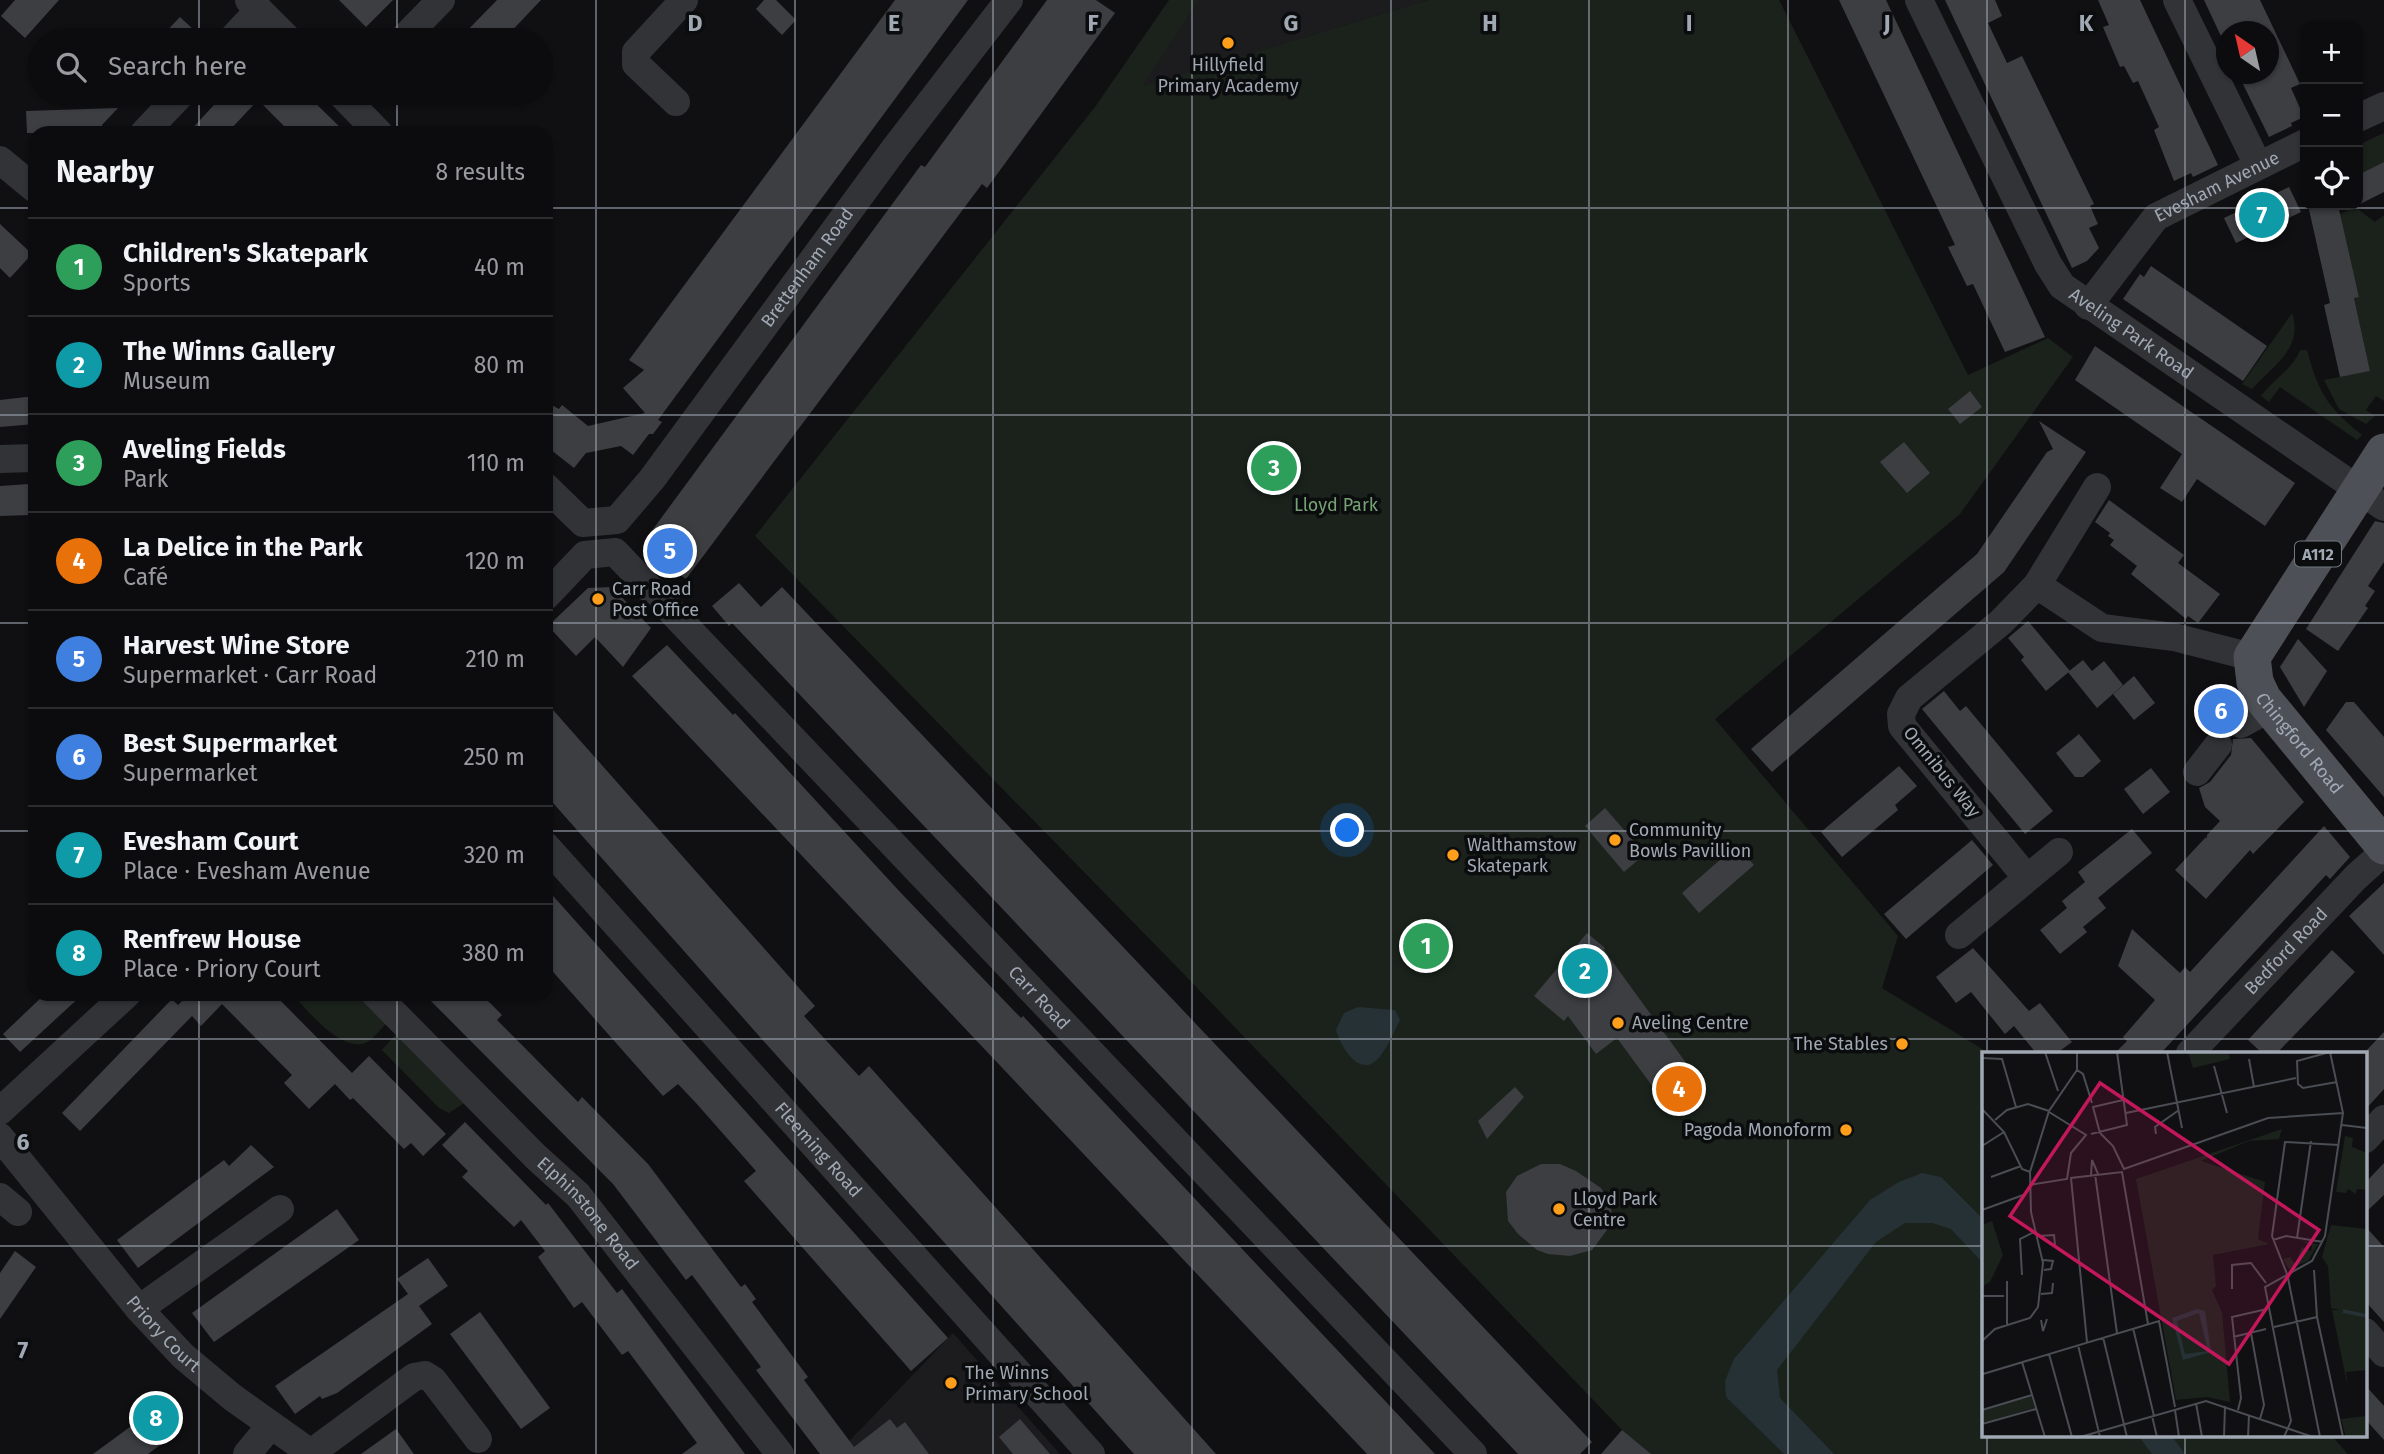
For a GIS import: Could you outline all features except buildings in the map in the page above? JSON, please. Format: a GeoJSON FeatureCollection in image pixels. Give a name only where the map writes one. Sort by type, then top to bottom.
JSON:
{"type":"FeatureCollection","features":[{"type":"Feature","properties":{"kind":"main road","name":"A112"},"geometry":{"type":"LineString","coordinates":[[2252,657],[2281,607],[2372,499],[2384,452]]}},
{"type":"Feature","properties":{"kind":"main road","name":"Chingford Road"},"geometry":{"type":"LineString","coordinates":[[2252,657],[2255,716],[2384,846]]}},
{"type":"Feature","properties":{"kind":"street"},"geometry":{"type":"LineString","coordinates":[[414,28],[441,0]]}},
{"type":"Feature","properties":{"kind":"street"},"geometry":{"type":"LineString","coordinates":[[676,102],[635,64],[636,52],[684,0]]}},
{"type":"Feature","properties":{"kind":"street","name":"Brettenham Road"},"geometry":{"type":"LineString","coordinates":[[553,494],[583,523],[617,520],[652,480],[906,134],[1009,0]]}},
{"type":"Feature","properties":{"kind":"street","name":"Aveling Park Road"},"geometry":{"type":"LineString","coordinates":[[1919,0],[2048,264],[2062,286],[2372,499]]}},
{"type":"Feature","properties":{"kind":"street"},"geometry":{"type":"LineString","coordinates":[[2177,0],[2258,165]]}},
{"type":"Feature","properties":{"kind":"street"},"geometry":{"type":"LineString","coordinates":[[239,28],[254,5],[277,28]]}},
{"type":"Feature","properties":{"kind":"street"},"geometry":{"type":"LineString","coordinates":[[151,126],[171,105]]}},
{"type":"Feature","properties":{"kind":"street"},"geometry":{"type":"LineString","coordinates":[[355,105],[373,126]]}},
{"type":"Feature","properties":{"kind":"street"},"geometry":{"type":"LineString","coordinates":[[2363,116],[2384,106]]}},
{"type":"Feature","properties":{"kind":"street","name":"Evesham Avenue"},"geometry":{"type":"LineString","coordinates":[[2088,306],[2156,217],[2300,145]]}},
{"type":"Feature","properties":{"kind":"street"},"geometry":{"type":"LineString","coordinates":[[0,160],[28,183]]}},
{"type":"Feature","properties":{"kind":"street"},"geometry":{"type":"LineString","coordinates":[[0,460],[28,458]]}},
{"type":"Feature","properties":{"kind":"street","name":"Omnibus Way"},"geometry":{"type":"LineString","coordinates":[[2027,878],[1902,726],[1901,714],[1909,698],[2001,622],[2038,585],[2078,513],[2097,487]]}},
{"type":"Feature","properties":{"kind":"street","name":"Carr Road"},"geometry":{"type":"LineString","coordinates":[[553,589],[585,555],[615,552],[1474,1454]]}},
{"type":"Feature","properties":{"kind":"street"},"geometry":{"type":"LineString","coordinates":[[2038,585],[2102,628],[2174,637],[2252,657]]}},
{"type":"Feature","properties":{"kind":"street"},"geometry":{"type":"LineString","coordinates":[[2197,772],[2218,745]]}},
{"type":"Feature","properties":{"kind":"street"},"geometry":{"type":"LineString","coordinates":[[1959,935],[2059,852]]}},
{"type":"Feature","properties":{"kind":"street","name":"Bedford Road"},"geometry":{"type":"LineString","coordinates":[[2191,1052],[2384,852]]}},
{"type":"Feature","properties":{"kind":"street","name":"Fleeming Road"},"geometry":{"type":"LineString","coordinates":[[553,854],[1091,1454]]}},
{"type":"Feature","properties":{"kind":"street"},"geometry":{"type":"LineString","coordinates":[[0,1111],[119,1001]]}},
{"type":"Feature","properties":{"kind":"street","name":"Elphinstone Road"},"geometry":{"type":"LineString","coordinates":[[382,1001],[536,1157],[578,1195],[780,1454]]}},
{"type":"Feature","properties":{"kind":"street"},"geometry":{"type":"LineString","coordinates":[[2366,1138],[2384,1119]]}},
{"type":"Feature","properties":{"kind":"street","name":"Priory Court"},"geometry":{"type":"LineString","coordinates":[[0,1137],[139,1309],[183,1356],[311,1454]]}},
{"type":"Feature","properties":{"kind":"street"},"geometry":{"type":"LineString","coordinates":[[139,1309],[280,1209]]}},
{"type":"Feature","properties":{"kind":"street"},"geometry":{"type":"LineString","coordinates":[[2366,1333],[2384,1353]]}},
{"type":"Feature","properties":{"kind":"street"},"geometry":{"type":"LineString","coordinates":[[311,1454],[414,1377],[425,1375],[433,1380],[478,1439]]}},
{"type":"Feature","properties":{"kind":"street"},"geometry":{"type":"LineString","coordinates":[[247,1454],[271,1425]]}},
{"type":"Feature","properties":{"kind":"shaded area","name":"Hillyfield Primary Academy"},"geometry":{"type":"Polygon","coordinates":[[[1199,0],[1428,0],[1142,87],[1199,0]]]}},
{"type":"Feature","properties":{"kind":"shaded area"},"geometry":{"type":"Polygon","coordinates":[[[1358,1007],[1395,1010],[1400,1020],[1381,1055],[1367,1065],[1360,1064],[1347,1053],[1336,1030],[1344,1013],[1358,1007]]]}},
{"type":"Feature","properties":{"kind":"shaded area"},"geometry":{"type":"Polygon","coordinates":[[[1922,1173],[1941,1177],[1982,1218],[1982,1262],[1951,1229],[1932,1223],[1905,1223],[1876,1242],[1777,1370],[1780,1398],[1834,1454],[1784,1454],[1726,1397],[1725,1381],[1734,1359],[1870,1200],[1899,1182],[1922,1173]]]}},
{"type":"Feature","properties":{"kind":"shaded area","name":"The Winns Primary School"},"geometry":{"type":"Polygon","coordinates":[[[953,1333],[1060,1454],[836,1454],[858,1432],[953,1333]]]}},
{"type":"Feature","properties":{"kind":"shaded area"},"geometry":{"type":"Polygon","coordinates":[[[2139,1436],[2172,1436],[2185,1454],[2152,1454],[2139,1436]]]}},
{"type":"Feature","properties":{"kind":"green space","name":"Lloyd Park"},"geometry":{"type":"Polygon","coordinates":[[[1169,0],[1199,0],[1143,86],[1428,0],[1779,0],[1968,375],[2048,338],[2073,357],[1960,514],[1715,719],[1898,936],[1882,988],[1987,1052],[1982,1052],[1982,1436],[2332,1436],[2348,1454],[1649,1454],[1622,1430],[1175,965],[755,536],[1095,107],[1169,0]]]}},
{"type":"Feature","properties":{"kind":"green space"},"geometry":{"type":"Polygon","coordinates":[[[2384,133],[2384,162],[2363,172],[2363,147],[2363,143],[2384,133]]]}},
{"type":"Feature","properties":{"kind":"green space"},"geometry":{"type":"Polygon","coordinates":[[[2349,210],[2359,210],[2375,222],[2384,215],[2384,401],[2376,396],[2366,410],[2375,416],[2366,424],[2339,409],[2324,380],[2370,371],[2354,298],[2359,296],[2338,215],[2349,210]]]}},
{"type":"Feature","properties":{"kind":"green space"},"geometry":{"type":"Polygon","coordinates":[[[2292,313],[2294,337],[2284,356],[2252,389],[2242,384],[2292,313]]]}},
{"type":"Feature","properties":{"kind":"green space"},"geometry":{"type":"Polygon","coordinates":[[[2300,350],[2307,350],[2315,377],[2326,398],[2362,435],[2357,440],[2280,387],[2269,402],[2261,396],[2293,363],[2300,350]]]}},
{"type":"Feature","properties":{"kind":"green space"},"geometry":{"type":"Polygon","coordinates":[[[299,1001],[363,1001],[387,1023],[369,1041],[362,1044],[342,1040],[323,1026],[299,1001]]]}},
{"type":"Feature","properties":{"kind":"green space"},"geometry":{"type":"Polygon","coordinates":[[[396,1034],[464,1103],[449,1113],[439,1108],[382,1050],[396,1034]]]}},
{"type":"Feature","properties":{"kind":"place","name":"Hillyfield Primary Academy"},"geometry":{"type":"Point","coordinates":[1228,43]}},
{"type":"Feature","properties":{"kind":"place","name":"Evesham Court"},"geometry":{"type":"Point","coordinates":[2262,215]}},
{"type":"Feature","properties":{"kind":"place","name":"Aveling Fields"},"geometry":{"type":"Point","coordinates":[1274,468]}},
{"type":"Feature","properties":{"kind":"place","name":"Harvest Wine Store"},"geometry":{"type":"Point","coordinates":[670,551]}},
{"type":"Feature","properties":{"kind":"place","name":"Carr Road Post Office"},"geometry":{"type":"Point","coordinates":[598,599]}},
{"type":"Feature","properties":{"kind":"place","name":"Best Supermarket"},"geometry":{"type":"Point","coordinates":[2221,711]}},
{"type":"Feature","properties":{"kind":"place","name":"Community Bowls Pavillion"},"geometry":{"type":"Point","coordinates":[1615,840]}},
{"type":"Feature","properties":{"kind":"place","name":"Walthamstow Skatepark"},"geometry":{"type":"Point","coordinates":[1453,855]}},
{"type":"Feature","properties":{"kind":"place","name":"Children's Skatepark"},"geometry":{"type":"Point","coordinates":[1426,946]}},
{"type":"Feature","properties":{"kind":"place","name":"The Winns Gallery"},"geometry":{"type":"Point","coordinates":[1585,971]}},
{"type":"Feature","properties":{"kind":"place","name":"Aveling Centre"},"geometry":{"type":"Point","coordinates":[1618,1023]}},
{"type":"Feature","properties":{"kind":"place","name":"The Stables"},"geometry":{"type":"Point","coordinates":[1902,1044]}},
{"type":"Feature","properties":{"kind":"place","name":"La Delice in the Park"},"geometry":{"type":"Point","coordinates":[1679,1089]}},
{"type":"Feature","properties":{"kind":"place","name":"Pagoda Monoform"},"geometry":{"type":"Point","coordinates":[1846,1130]}},
{"type":"Feature","properties":{"kind":"place","name":"Lloyd Park Centre"},"geometry":{"type":"Point","coordinates":[1559,1209]}},
{"type":"Feature","properties":{"kind":"place","name":"The Winns Primary School"},"geometry":{"type":"Point","coordinates":[951,1383]}},
{"type":"Feature","properties":{"kind":"place","name":"Renfrew House"},"geometry":{"type":"Point","coordinates":[156,1418]}}]}
